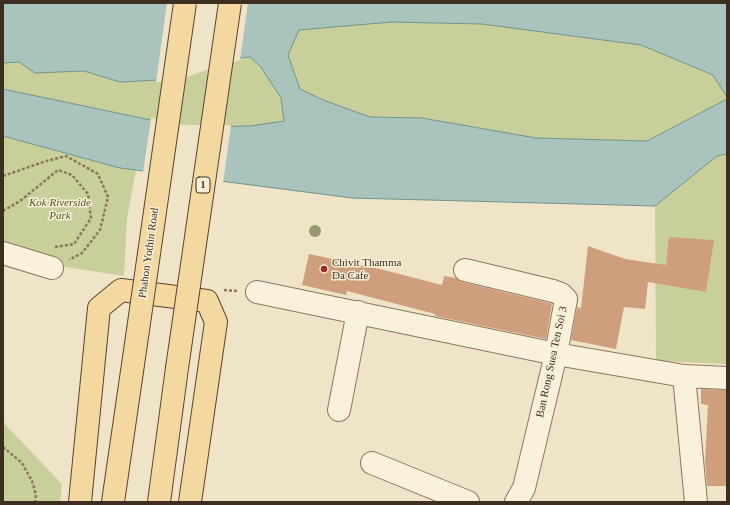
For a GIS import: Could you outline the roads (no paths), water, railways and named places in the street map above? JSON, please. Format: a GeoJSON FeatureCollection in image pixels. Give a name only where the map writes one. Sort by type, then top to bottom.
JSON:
{"type":"FeatureCollection","features":[{"type":"Feature","properties":{"kind":"main road","name":"Phahon Yothin Road"},"geometry":{"type":"LineString","coordinates":[[113,502],[185,3]]}},
{"type":"Feature","properties":{"kind":"main road","name":"1"},"geometry":{"type":"LineString","coordinates":[[160,502],[177,368],[230,3]]}},
{"type":"Feature","properties":{"kind":"main road"},"geometry":{"type":"LineString","coordinates":[[80,502],[99,308],[121,290],[208,301],[216,322],[190,502]]}},
{"type":"Feature","properties":{"kind":"street"},"geometry":{"type":"LineString","coordinates":[[3,253],[52,258]]}},
{"type":"Feature","properties":{"kind":"street","name":"Ban Rong Suea Ten Soi 3"},"geometry":{"type":"LineString","coordinates":[[465,270],[561,294],[566,300],[556,354],[524,488],[516,502]]}},
{"type":"Feature","properties":{"kind":"street"},"geometry":{"type":"LineString","coordinates":[[257,292],[556,354],[684,376],[727,378]]}},
{"type":"Feature","properties":{"kind":"street"},"geometry":{"type":"LineString","coordinates":[[339,410],[358,312]]}},
{"type":"Feature","properties":{"kind":"street"},"geometry":{"type":"LineString","coordinates":[[684,376],[696,502]]}},
{"type":"Feature","properties":{"kind":"street"},"geometry":{"type":"LineString","coordinates":[[372,463],[468,502]]}},
{"type":"Feature","properties":{"kind":"water"},"geometry":{"type":"Polygon","coordinates":[[[3,3],[727,3],[727,97],[713,75],[641,45],[482,24],[392,22],[299,30],[288,55],[300,89],[323,100],[370,117],[422,118],[536,138],[647,141],[727,99],[727,154],[717,156],[655,206],[352,198],[120,168],[3,136],[3,89],[184,127],[250,126],[284,121],[281,98],[261,67],[250,57],[220,61],[177,79],[120,82],[84,71],[35,73],[19,62],[3,63],[3,3]]]}},
{"type":"Feature","properties":{"kind":"place","name":"Chivit Thamma Da Cafe"},"geometry":{"type":"Point","coordinates":[324,269]}},
{"type":"Feature","properties":{"kind":"park label","name":"Kok Riverside Park"},"geometry":{"type":"Point","coordinates":[60,209]}}]}
